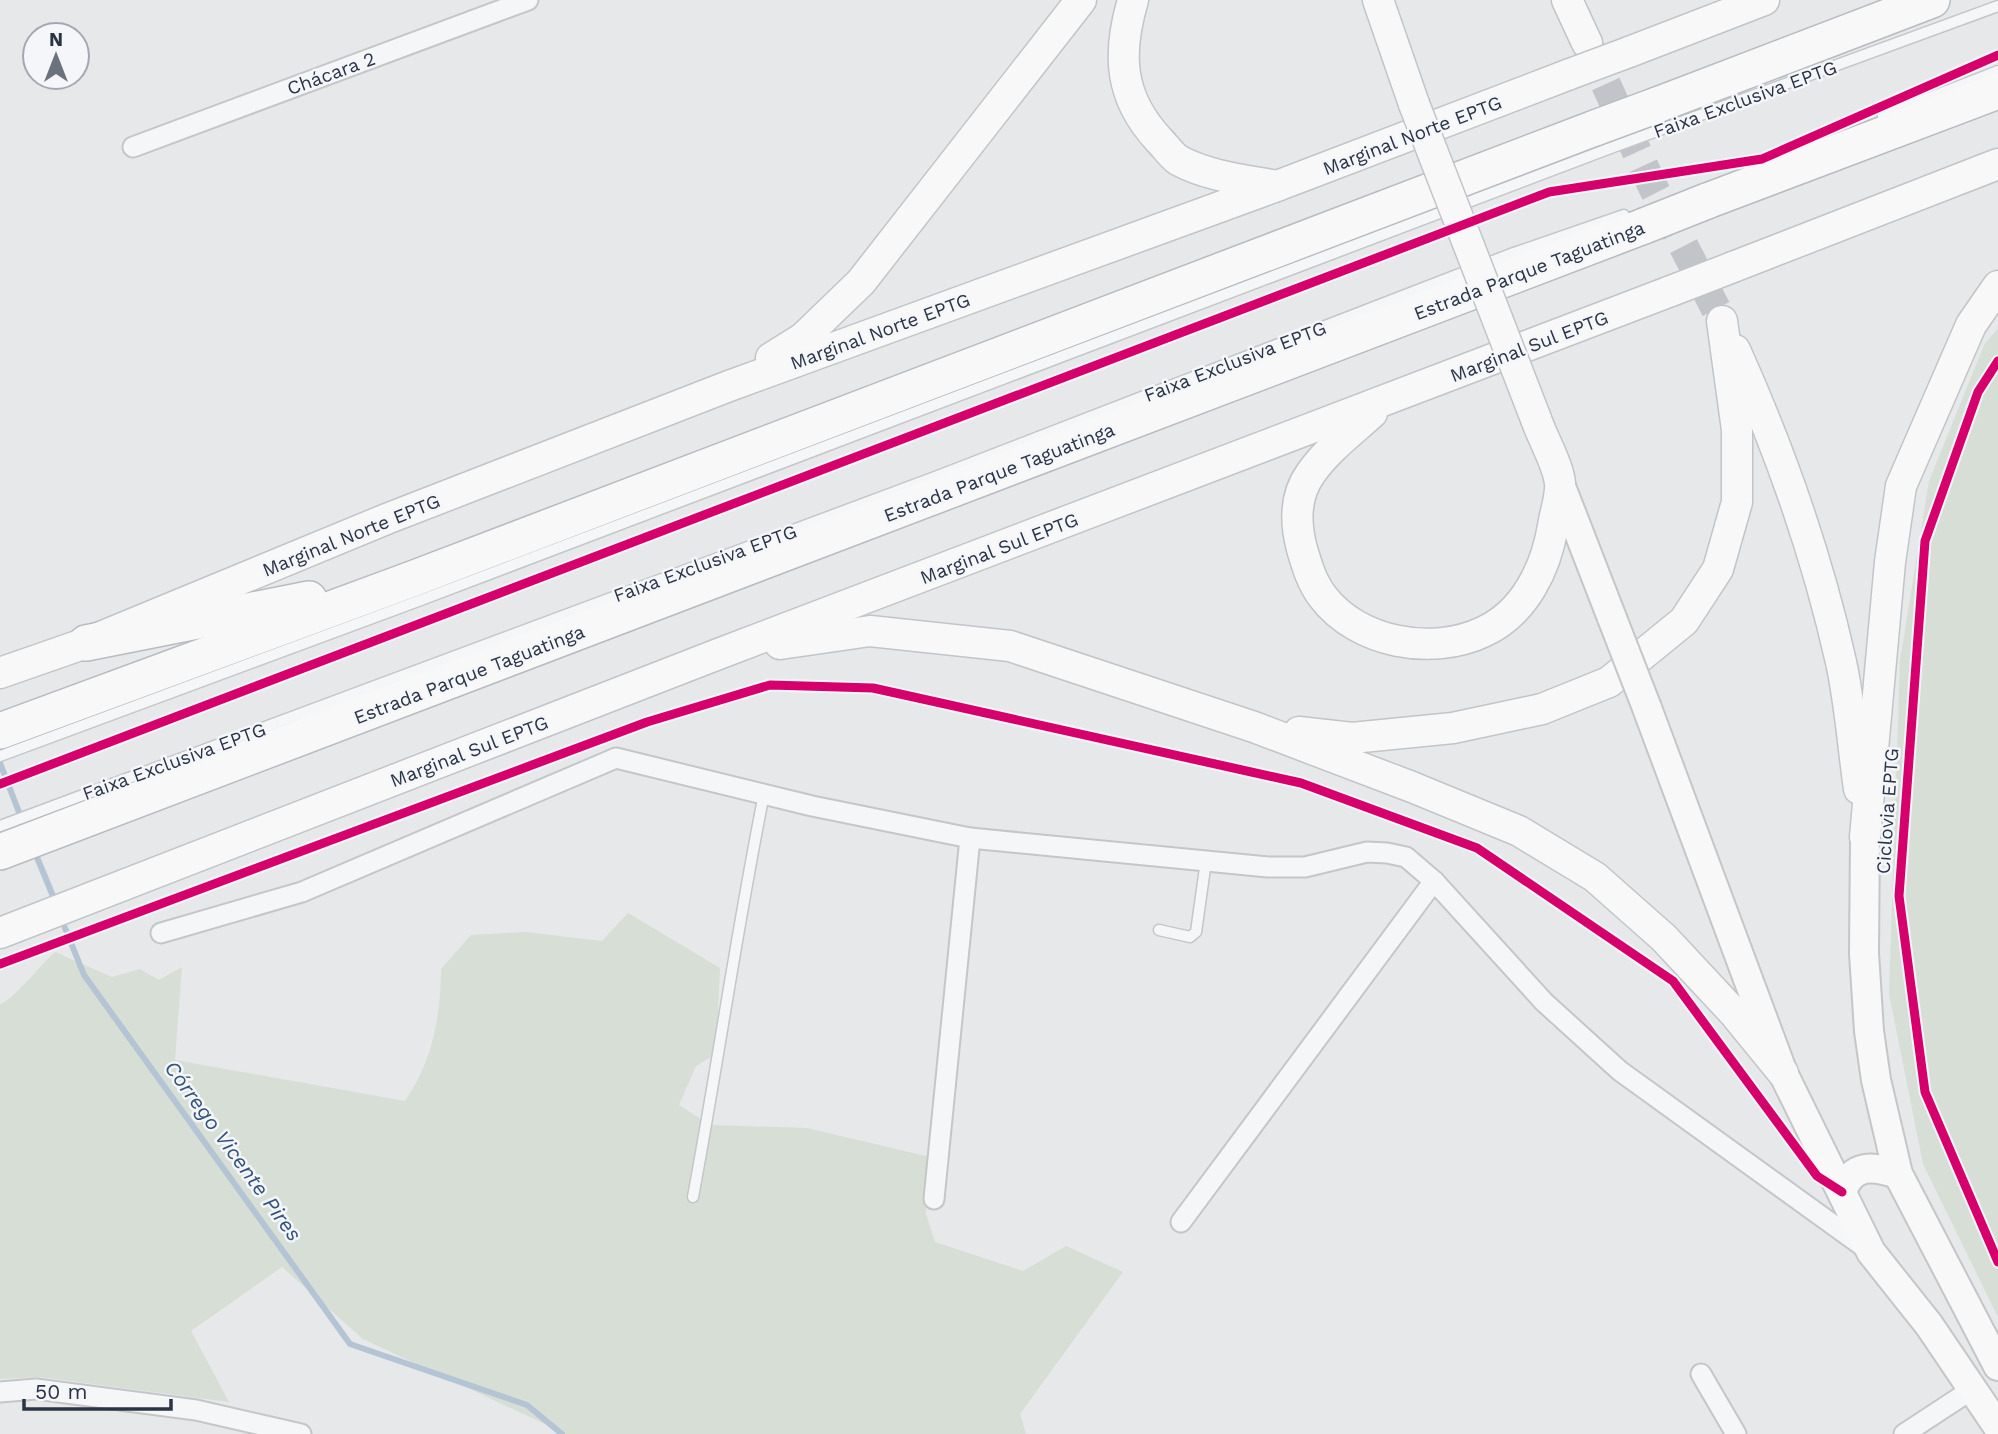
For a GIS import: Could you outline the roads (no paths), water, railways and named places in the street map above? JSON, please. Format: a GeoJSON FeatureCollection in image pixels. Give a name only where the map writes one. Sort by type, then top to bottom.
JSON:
{"type":"FeatureCollection","features":[{"type":"Feature","properties":{"kind":"highway"},"geometry":{"type":"LineString","coordinates":[[24,731],[412,579],[1602,139],[1932,0]]}},
{"type":"Feature","properties":{"kind":"highway","name":"Estrada Parque Taguatinga"},"geometry":{"type":"LineString","coordinates":[[1,843],[73,812],[1716,189],[1998,91]]}},
{"type":"Feature","properties":{"kind":"highway"},"geometry":{"type":"LineString","coordinates":[[86,643],[412,579]]}},
{"type":"Feature","properties":{"kind":"main road"},"geometry":{"type":"LineString","coordinates":[[729,386],[803,338],[861,282],[1081,0]]}},
{"type":"Feature","properties":{"kind":"main road"},"geometry":{"type":"LineString","coordinates":[[1133,0],[1125,29],[1122,64],[1130,95],[1148,128],[1176,159],[1215,174],[1277,186]]}},
{"type":"Feature","properties":{"kind":"main road"},"geometry":{"type":"LineString","coordinates":[[1378,0],[1414,104],[1647,708],[1783,1073],[1871,1252],[1929,1325],[1998,1427]]}},
{"type":"Feature","properties":{"kind":"main road"},"geometry":{"type":"LineString","coordinates":[[1567,0],[1587,43]]}},
{"type":"Feature","properties":{"kind":"main road","name":"Marginal Norte EPTG"},"geometry":{"type":"LineString","coordinates":[[9,670],[86,643],[389,518],[729,386],[1277,186],[1758,1]]}},
{"type":"Feature","properties":{"kind":"main road","name":"Marginal Sul EPTG"},"geometry":{"type":"LineString","coordinates":[[0,933],[721,653],[1385,401],[1998,164]]}},
{"type":"Feature","properties":{"kind":"main road"},"geometry":{"type":"LineString","coordinates":[[1998,286],[1971,325],[1901,486],[1890,562],[1865,837],[1864,953],[1869,1031],[1876,1080],[1898,1174],[1998,1366]]}},
{"type":"Feature","properties":{"kind":"main road"},"geometry":{"type":"LineString","coordinates":[[1254,727],[1352,738],[1453,728],[1542,709],[1609,682],[1684,621],[1718,569],[1737,502],[1737,430],[1719,315],[1762,409],[1819,578],[1841,664],[1865,837]]}},
{"type":"Feature","properties":{"kind":"main road"},"geometry":{"type":"LineString","coordinates":[[1385,401],[1311,473],[1299,496],[1297,514],[1308,571],[1324,598],[1351,623],[1389,639],[1425,644],[1462,640],[1485,632],[1508,614],[1542,571],[1560,484]]}},
{"type":"Feature","properties":{"kind":"main road"},"geometry":{"type":"LineString","coordinates":[[721,653],[870,631],[1010,646],[1254,727],[1519,831],[1595,877],[1664,938],[1734,1013],[1783,1073]]}},
{"type":"Feature","properties":{"kind":"main road"},"geometry":{"type":"LineString","coordinates":[[1842,1192],[1846,1180],[1856,1171],[1868,1167],[1898,1174]]}},
{"type":"Feature","properties":{"kind":"street","name":"Chácara 2"},"geometry":{"type":"LineString","coordinates":[[133,147],[528,0]]}},
{"type":"Feature","properties":{"kind":"street"},"geometry":{"type":"LineString","coordinates":[[161,933],[302,892],[616,758],[764,794],[970,838],[1268,867],[1305,867],[1367,852],[1387,853],[1406,857],[1434,881],[1544,1002],[1620,1071],[1871,1252]]}},
{"type":"Feature","properties":{"kind":"street"},"geometry":{"type":"LineString","coordinates":[[934,1199],[970,838]]}},
{"type":"Feature","properties":{"kind":"street"},"geometry":{"type":"LineString","coordinates":[[1181,1222],[1434,881]]}},
{"type":"Feature","properties":{"kind":"street"},"geometry":{"type":"LineString","coordinates":[[1701,1374],[1736,1434]]}},
{"type":"Feature","properties":{"kind":"street"},"geometry":{"type":"LineString","coordinates":[[0,1392],[36,1389],[196,1410],[301,1434]]}},
{"type":"Feature","properties":{"kind":"street"},"geometry":{"type":"LineString","coordinates":[[1904,1434],[1971,1390]]}},
{"type":"Feature","properties":{"kind":"lane","name":"Faixa Exclusiva EPTG"},"geometry":{"type":"LineString","coordinates":[[1661,116],[1998,6]]}},
{"type":"Feature","properties":{"kind":"lane"},"geometry":{"type":"LineString","coordinates":[[1716,189],[1998,71]]}},
{"type":"Feature","properties":{"kind":"lane"},"geometry":{"type":"LineString","coordinates":[[0,757],[24,731],[421,600],[1602,139]]}},
{"type":"Feature","properties":{"kind":"lane"},"geometry":{"type":"LineString","coordinates":[[693,1196],[722,1044],[737,928],[764,794]]}},
{"type":"Feature","properties":{"kind":"lane"},"geometry":{"type":"LineString","coordinates":[[1159,930],[1190,937],[1196,932],[1206,860]]}},
{"type":"Feature","properties":{"kind":"waterway","name":"Córrego Vicente Pires"},"geometry":{"type":"LineString","coordinates":[[0,763],[22,820]]}},
{"type":"Feature","properties":{"kind":"waterway","name":"Córrego Vicente Pires"},"geometry":{"type":"LineString","coordinates":[[34,850],[55,901]]}},
{"type":"Feature","properties":{"kind":"waterway","name":"Córrego Vicente Pires"},"geometry":{"type":"LineString","coordinates":[[61,918],[84,975],[350,1344],[527,1405],[562,1434]]}},
{"type":"Feature","properties":{"kind":"tunnel"},"geometry":{"type":"LineString","coordinates":[[1587,43],[1653,187],[1716,309]]}}]}
